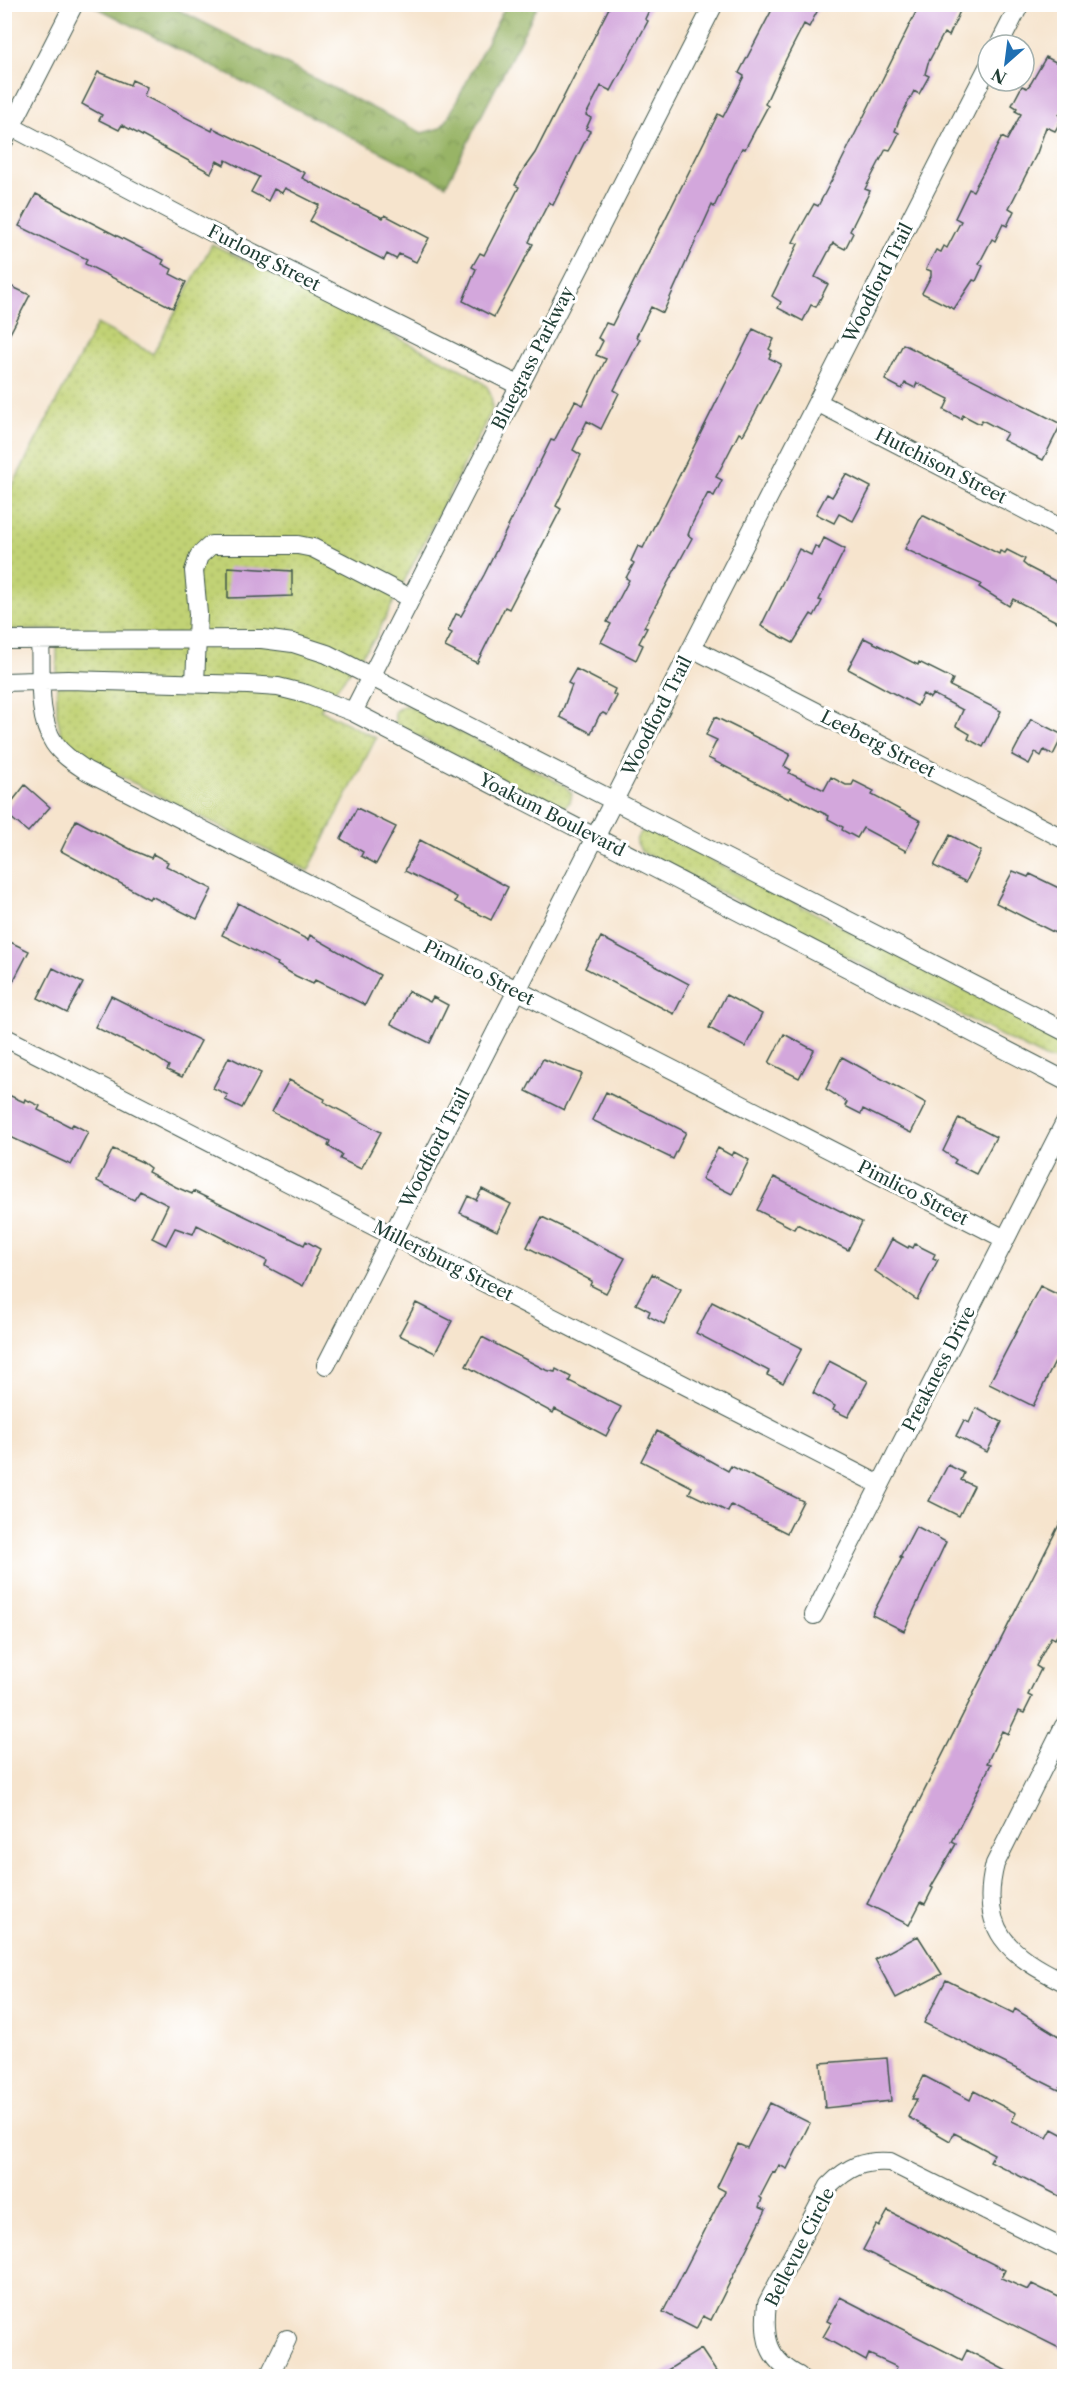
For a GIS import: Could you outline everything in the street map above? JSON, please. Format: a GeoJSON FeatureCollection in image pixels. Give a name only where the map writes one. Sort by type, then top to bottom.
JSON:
{"type":"FeatureCollection","features":[{"type":"Feature","properties":{"kind":"street"},"geometry":{"type":"LineString","coordinates":[[8,134],[74,4]]}},
{"type":"Feature","properties":{"kind":"street","name":"Bluegrass Parkway"},"geometry":{"type":"LineString","coordinates":[[353,712],[714,4]]}},
{"type":"Feature","properties":{"kind":"street"},"geometry":{"type":"LineString","coordinates":[[1005,33],[1020,4]]}},
{"type":"Feature","properties":{"kind":"street","name":"Woodford Trail"},"geometry":{"type":"LineString","coordinates":[[326,1365],[976,91]]}},
{"type":"Feature","properties":{"kind":"street","name":"Furlong Street"},"geometry":{"type":"LineString","coordinates":[[8,134],[518,385]]}},
{"type":"Feature","properties":{"kind":"street","name":"Hutchison Street"},"geometry":{"type":"LineString","coordinates":[[817,402],[1065,530]]}},
{"type":"Feature","properties":{"kind":"street"},"geometry":{"type":"LineString","coordinates":[[195,682],[197,639],[194,571],[199,556],[211,545],[298,545],[313,548],[410,598]]}},
{"type":"Feature","properties":{"kind":"street"},"geometry":{"type":"LineString","coordinates":[[4,640],[262,639],[293,644],[327,654],[1065,1031]]}},
{"type":"Feature","properties":{"kind":"street","name":"Pimlico Street"},"geometry":{"type":"LineString","coordinates":[[40,640],[45,720],[54,742],[65,755],[87,771],[1005,1239]]}},
{"type":"Feature","properties":{"kind":"street","name":"Leeberg Street"},"geometry":{"type":"LineString","coordinates":[[692,648],[1065,839]]}},
{"type":"Feature","properties":{"kind":"street","name":"Yoakum Boulevard"},"geometry":{"type":"LineString","coordinates":[[4,682],[42,680],[195,682],[278,687],[306,694],[353,712],[1065,1080]]}},
{"type":"Feature","properties":{"kind":"street","name":"Millersburg Street"},"geometry":{"type":"LineString","coordinates":[[4,1037],[880,1485]]}},
{"type":"Feature","properties":{"kind":"street","name":"Preakness Drive"},"geometry":{"type":"LineString","coordinates":[[814,1615],[1065,1124]]}},
{"type":"Feature","properties":{"kind":"street"},"geometry":{"type":"LineString","coordinates":[[1065,1726],[995,1864],[989,1887],[993,1920],[1008,1946],[1020,1958],[1065,1983]]}},
{"type":"Feature","properties":{"kind":"street","name":"Bellevue Circle"},"geometry":{"type":"LineString","coordinates":[[799,2376],[777,2360],[766,2343],[767,2304],[829,2186],[844,2171],[857,2164],[874,2161],[890,2162],[1065,2249]]}},
{"type":"Feature","properties":{"kind":"street"},"geometry":{"type":"LineString","coordinates":[[268,2376],[287,2339]]}},
{"type":"Feature","properties":{"kind":"green space"},"geometry":{"type":"Polygon","coordinates":[[[92,5],[169,5],[422,133],[440,128],[447,120],[506,5],[538,5],[446,185],[92,5]]]}},
{"type":"Feature","properties":{"kind":"green space"},"geometry":{"type":"Polygon","coordinates":[[[212,244],[464,371],[486,386],[491,395],[492,410],[375,638],[320,710],[376,738],[308,871],[90,761],[61,733],[57,715],[57,630],[5,630],[5,500],[97,324],[153,354],[212,244]]]}},
{"type":"Feature","properties":{"kind":"green space"},"geometry":{"type":"Polygon","coordinates":[[[403,706],[409,706],[564,785],[572,794],[570,802],[560,810],[395,724],[395,711],[403,706]]]}},
{"type":"Feature","properties":{"kind":"green space"},"geometry":{"type":"Polygon","coordinates":[[[652,830],[1061,1039],[1064,1044],[1064,1054],[1058,1060],[1047,1059],[642,852],[636,841],[639,834],[652,830]]]}},
{"type":"Feature","properties":{"kind":"building"},"geometry":{"type":"Polygon","coordinates":[[[611,4],[652,4],[645,19],[648,21],[611,91],[601,86],[586,115],[591,118],[586,129],[590,131],[553,205],[549,202],[534,231],[529,242],[533,244],[494,317],[463,301],[476,269],[472,267],[480,253],[484,255],[519,187],[515,185],[535,153],[611,4]]]}},
{"type":"Feature","properties":{"kind":"building"},"geometry":{"type":"Polygon","coordinates":[[[775,4],[821,4],[809,27],[804,24],[786,59],[765,104],[768,106],[745,149],[742,148],[714,207],[712,205],[663,313],[651,307],[636,337],[640,339],[614,390],[619,393],[601,429],[587,421],[573,450],[581,455],[556,506],[561,509],[509,609],[505,607],[477,663],[445,647],[452,633],[448,631],[456,614],[461,616],[484,575],[551,440],[554,441],[575,401],[583,405],[606,359],[596,355],[603,341],[598,338],[606,323],[612,325],[718,114],[723,117],[744,76],[739,73],[775,4]]]}},
{"type":"Feature","properties":{"kind":"building"},"geometry":{"type":"Polygon","coordinates":[[[920,4],[963,4],[949,36],[944,33],[928,63],[925,74],[929,76],[919,94],[914,91],[899,120],[895,131],[899,133],[894,143],[890,150],[886,149],[865,189],[870,191],[850,231],[853,233],[845,249],[833,243],[815,277],[828,284],[816,307],[811,305],[803,321],[778,308],[781,302],[772,296],[798,244],[793,242],[814,204],[818,206],[920,4]]]}},
{"type":"Feature","properties":{"kind":"building"},"geometry":{"type":"Polygon","coordinates":[[[1046,57],[1065,67],[1065,104],[1059,115],[1063,117],[1055,131],[1046,127],[1037,153],[1009,208],[1014,211],[1007,226],[1003,224],[995,241],[992,239],[979,264],[983,266],[976,281],[973,280],[954,309],[922,293],[931,276],[931,271],[926,269],[936,250],[941,252],[944,246],[947,248],[961,221],[955,218],[969,189],[973,191],[1002,137],[1007,140],[1021,114],[1015,111],[1017,108],[1012,105],[1018,93],[1036,93],[1036,74],[1046,57]]]}},
{"type":"Feature","properties":{"kind":"building"},"geometry":{"type":"Polygon","coordinates":[[[98,72],[130,85],[132,80],[147,87],[144,96],[212,131],[213,128],[305,173],[302,178],[335,195],[383,218],[385,215],[429,238],[416,262],[399,254],[396,259],[387,254],[384,260],[327,231],[310,221],[319,205],[285,188],[282,193],[274,189],[268,201],[251,192],[259,177],[226,160],[224,165],[217,161],[211,173],[122,125],[119,130],[99,120],[102,115],[82,104],[98,72]]]}},
{"type":"Feature","properties":{"kind":"building"},"geometry":{"type":"Polygon","coordinates":[[[36,194],[164,260],[162,264],[172,269],[170,274],[186,282],[173,308],[85,264],[87,259],[19,226],[36,194]]]}},
{"type":"Feature","properties":{"kind":"building"},"geometry":{"type":"Polygon","coordinates":[[[4,283],[30,295],[4,345],[4,283]]]}},
{"type":"Feature","properties":{"kind":"building"},"geometry":{"type":"Polygon","coordinates":[[[753,329],[774,339],[769,349],[772,351],[769,358],[781,364],[743,435],[739,433],[716,477],[722,480],[714,496],[708,493],[692,524],[688,535],[692,538],[644,627],[647,628],[639,643],[643,645],[636,660],[601,642],[611,624],[607,622],[629,580],[626,578],[634,563],[631,561],[638,546],[643,548],[753,329]]]}},
{"type":"Feature","properties":{"kind":"building"},"geometry":{"type":"Polygon","coordinates":[[[903,344],[1061,424],[1043,460],[1003,440],[1007,433],[982,420],[980,424],[963,415],[961,419],[944,410],[949,399],[917,383],[915,388],[905,383],[902,389],[885,380],[903,344]]]}},
{"type":"Feature","properties":{"kind":"building"},"geometry":{"type":"Polygon","coordinates":[[[846,474],[871,487],[853,521],[839,514],[834,523],[816,514],[827,494],[832,497],[846,474]]]}},
{"type":"Feature","properties":{"kind":"building"},"geometry":{"type":"Polygon","coordinates":[[[922,515],[999,554],[1000,551],[1005,553],[1007,550],[1025,559],[1023,563],[1028,567],[1063,585],[1059,592],[1065,595],[1065,626],[1013,599],[1009,606],[979,587],[981,584],[905,549],[922,515]]]}},
{"type":"Feature","properties":{"kind":"building"},"geometry":{"type":"Polygon","coordinates":[[[824,538],[845,549],[819,600],[822,601],[814,616],[811,614],[793,643],[761,626],[799,549],[811,555],[815,546],[819,549],[824,538]]]}},
{"type":"Feature","properties":{"kind":"building"},"geometry":{"type":"Polygon","coordinates":[[[228,567],[292,571],[292,596],[228,598],[228,567]]]}},
{"type":"Feature","properties":{"kind":"building"},"geometry":{"type":"Polygon","coordinates":[[[864,638],[918,665],[919,662],[953,679],[950,686],[1001,711],[983,747],[968,739],[970,734],[956,726],[963,710],[933,694],[930,698],[923,694],[917,706],[848,669],[864,638]]]}},
{"type":"Feature","properties":{"kind":"building"},"geometry":{"type":"Polygon","coordinates":[[[576,669],[615,689],[613,694],[617,696],[607,715],[603,713],[599,716],[591,733],[560,717],[572,685],[568,683],[576,669]]]}},
{"type":"Feature","properties":{"kind":"building"},"geometry":{"type":"Polygon","coordinates":[[[715,717],[790,754],[784,766],[791,770],[789,773],[824,790],[831,777],[846,785],[852,785],[854,781],[874,791],[872,795],[921,821],[906,851],[863,828],[857,838],[828,819],[829,816],[791,797],[789,799],[708,758],[717,740],[706,735],[715,717]]]}},
{"type":"Feature","properties":{"kind":"building"},"geometry":{"type":"Polygon","coordinates":[[[1031,719],[1063,735],[1053,755],[1044,750],[1041,756],[1035,752],[1029,764],[1012,755],[1031,719]]]}},
{"type":"Feature","properties":{"kind":"building"},"geometry":{"type":"Polygon","coordinates":[[[25,785],[50,807],[28,832],[4,812],[25,785]]]}},
{"type":"Feature","properties":{"kind":"building"},"geometry":{"type":"Polygon","coordinates":[[[357,808],[396,827],[376,864],[361,856],[363,852],[341,839],[357,808]]]}},
{"type":"Feature","properties":{"kind":"building"},"geometry":{"type":"Polygon","coordinates":[[[76,820],[132,850],[151,858],[153,854],[168,862],[166,866],[212,889],[197,919],[151,896],[149,899],[61,851],[76,820]]]}},
{"type":"Feature","properties":{"kind":"building"},"geometry":{"type":"Polygon","coordinates":[[[950,835],[981,851],[966,882],[934,866],[950,835]]]}},
{"type":"Feature","properties":{"kind":"building"},"geometry":{"type":"Polygon","coordinates":[[[420,840],[508,887],[491,920],[455,902],[457,897],[405,871],[420,840]]]}},
{"type":"Feature","properties":{"kind":"building"},"geometry":{"type":"Polygon","coordinates":[[[1013,871],[1028,877],[1030,874],[1065,891],[1065,938],[996,903],[1013,871]]]}},
{"type":"Feature","properties":{"kind":"building"},"geometry":{"type":"Polygon","coordinates":[[[238,903],[308,940],[310,935],[380,975],[365,1005],[315,980],[313,984],[296,976],[277,965],[278,963],[222,935],[238,903]]]}},
{"type":"Feature","properties":{"kind":"building"},"geometry":{"type":"Polygon","coordinates":[[[601,937],[689,984],[674,1014],[585,968],[601,937]]]}},
{"type":"Feature","properties":{"kind":"building"},"geometry":{"type":"Polygon","coordinates":[[[4,939],[29,951],[4,999],[4,939]]]}},
{"type":"Feature","properties":{"kind":"building"},"geometry":{"type":"Polygon","coordinates":[[[53,968],[83,983],[67,1013],[38,998],[53,968]]]}},
{"type":"Feature","properties":{"kind":"building"},"geometry":{"type":"Polygon","coordinates":[[[408,991],[430,1002],[433,997],[448,1005],[430,1043],[391,1024],[408,991]]]}},
{"type":"Feature","properties":{"kind":"building"},"geometry":{"type":"Polygon","coordinates":[[[726,995],[762,1014],[745,1047],[709,1028],[726,995]]]}},
{"type":"Feature","properties":{"kind":"building"},"geometry":{"type":"Polygon","coordinates":[[[111,996],[201,1041],[182,1077],[167,1070],[169,1066],[154,1056],[95,1027],[111,996]]]}},
{"type":"Feature","properties":{"kind":"building"},"geometry":{"type":"Polygon","coordinates":[[[784,1034],[814,1050],[799,1078],[769,1063],[784,1034]]]}},
{"type":"Feature","properties":{"kind":"building"},"geometry":{"type":"Polygon","coordinates":[[[229,1057],[261,1073],[242,1108],[225,1100],[228,1095],[213,1088],[229,1057]]]}},
{"type":"Feature","properties":{"kind":"building"},"geometry":{"type":"Polygon","coordinates":[[[842,1057],[926,1103],[911,1133],[863,1109],[861,1114],[845,1106],[847,1102],[826,1089],[842,1057]]]}},
{"type":"Feature","properties":{"kind":"building"},"geometry":{"type":"Polygon","coordinates":[[[543,1059],[582,1074],[564,1110],[526,1091],[543,1059]]]}},
{"type":"Feature","properties":{"kind":"building"},"geometry":{"type":"Polygon","coordinates":[[[289,1080],[325,1099],[324,1102],[381,1132],[361,1169],[340,1159],[342,1155],[328,1146],[330,1141],[272,1112],[289,1080]]]}},
{"type":"Feature","properties":{"kind":"building"},"geometry":{"type":"Polygon","coordinates":[[[606,1092],[686,1132],[673,1159],[592,1120],[606,1092]]]}},
{"type":"Feature","properties":{"kind":"building"},"geometry":{"type":"Polygon","coordinates":[[[4,1093],[24,1102],[25,1099],[40,1106],[38,1110],[71,1127],[73,1124],[88,1132],[71,1165],[4,1134],[4,1093]]]}},
{"type":"Feature","properties":{"kind":"building"},"geometry":{"type":"Polygon","coordinates":[[[959,1118],[996,1137],[976,1174],[954,1163],[956,1160],[943,1151],[959,1118]]]}},
{"type":"Feature","properties":{"kind":"building"},"geometry":{"type":"Polygon","coordinates":[[[718,1148],[732,1156],[734,1152],[749,1160],[732,1194],[702,1179],[718,1148]]]}},
{"type":"Feature","properties":{"kind":"building"},"geometry":{"type":"Polygon","coordinates":[[[113,1149],[142,1162],[150,1168],[148,1172],[176,1187],[192,1194],[193,1191],[304,1245],[306,1241],[320,1249],[303,1286],[265,1266],[267,1261],[197,1225],[193,1234],[175,1228],[166,1245],[152,1238],[168,1205],[140,1191],[134,1200],[97,1181],[113,1149]]]}},
{"type":"Feature","properties":{"kind":"building"},"geometry":{"type":"Polygon","coordinates":[[[774,1177],[862,1222],[848,1250],[797,1224],[794,1229],[757,1210],[774,1177]]]}},
{"type":"Feature","properties":{"kind":"building"},"geometry":{"type":"Polygon","coordinates":[[[482,1189],[511,1204],[497,1231],[460,1213],[468,1196],[476,1200],[482,1189]]]}},
{"type":"Feature","properties":{"kind":"building"},"geometry":{"type":"Polygon","coordinates":[[[542,1217],[625,1258],[606,1293],[590,1285],[592,1281],[527,1247],[542,1217]]]}},
{"type":"Feature","properties":{"kind":"building"},"geometry":{"type":"Polygon","coordinates":[[[892,1239],[908,1248],[909,1246],[913,1248],[915,1244],[935,1254],[933,1258],[938,1260],[917,1300],[875,1271],[892,1239]]]}},
{"type":"Feature","properties":{"kind":"building"},"geometry":{"type":"Polygon","coordinates":[[[652,1274],[681,1289],[664,1324],[648,1316],[650,1311],[636,1304],[652,1274]]]}},
{"type":"Feature","properties":{"kind":"building"},"geometry":{"type":"Polygon","coordinates":[[[1040,1286],[1065,1298],[1065,1342],[1033,1406],[989,1384],[1040,1286]]]}},
{"type":"Feature","properties":{"kind":"building"},"geometry":{"type":"Polygon","coordinates":[[[712,1302],[802,1348],[783,1383],[767,1375],[769,1371],[696,1333],[712,1302]]]}},
{"type":"Feature","properties":{"kind":"building"},"geometry":{"type":"Polygon","coordinates":[[[416,1303],[452,1321],[435,1353],[399,1335],[416,1303]]]}},
{"type":"Feature","properties":{"kind":"building"},"geometry":{"type":"Polygon","coordinates":[[[482,1337],[546,1370],[555,1372],[556,1369],[571,1377],[569,1381],[621,1407],[606,1436],[555,1409],[553,1413],[466,1366],[482,1337]]]}},
{"type":"Feature","properties":{"kind":"building"},"geometry":{"type":"Polygon","coordinates":[[[829,1361],[868,1381],[848,1417],[833,1410],[835,1406],[813,1393],[829,1361]]]}},
{"type":"Feature","properties":{"kind":"building"},"geometry":{"type":"Polygon","coordinates":[[[976,1408],[1002,1422],[987,1452],[956,1436],[964,1420],[969,1423],[976,1408]]]}},
{"type":"Feature","properties":{"kind":"building"},"geometry":{"type":"Polygon","coordinates":[[[657,1431],[728,1471],[731,1466],[803,1501],[787,1533],[731,1505],[728,1512],[689,1493],[692,1487],[641,1461],[657,1431]]]}},
{"type":"Feature","properties":{"kind":"building"},"geometry":{"type":"Polygon","coordinates":[[[948,1465],[964,1473],[961,1480],[974,1486],[959,1516],[929,1501],[948,1465]]]}},
{"type":"Feature","properties":{"kind":"building"},"geometry":{"type":"Polygon","coordinates":[[[1065,1513],[1065,1622],[1055,1639],[1051,1637],[1036,1666],[1041,1669],[1028,1695],[1032,1697],[1024,1713],[1019,1711],[1008,1734],[1002,1731],[987,1763],[991,1764],[952,1842],[956,1844],[931,1887],[933,1888],[925,1904],[921,1902],[909,1925],[867,1904],[1065,1513]]]}},
{"type":"Feature","properties":{"kind":"building"},"geometry":{"type":"Polygon","coordinates":[[[916,1526],[946,1542],[904,1631],[872,1615],[916,1526]]]}},
{"type":"Feature","properties":{"kind":"building"},"geometry":{"type":"Polygon","coordinates":[[[918,1936],[942,1974],[896,1998],[875,1959],[918,1936]]]}},
{"type":"Feature","properties":{"kind":"building"},"geometry":{"type":"Polygon","coordinates":[[[946,1980],[1013,2013],[1015,2009],[1065,2040],[1065,2080],[1059,2090],[924,2023],[946,1980]]]}},
{"type":"Feature","properties":{"kind":"building"},"geometry":{"type":"Polygon","coordinates":[[[887,2058],[891,2101],[825,2108],[821,2063],[887,2058]]]}},
{"type":"Feature","properties":{"kind":"building"},"geometry":{"type":"Polygon","coordinates":[[[924,2076],[970,2100],[974,2091],[1016,2113],[1012,2121],[1047,2138],[1052,2129],[1065,2136],[1065,2199],[990,2161],[994,2154],[962,2137],[954,2133],[950,2141],[908,2117],[917,2099],[912,2099],[924,2076]]]}},
{"type":"Feature","properties":{"kind":"building"},"geometry":{"type":"Polygon","coordinates":[[[770,2103],[810,2123],[787,2169],[779,2165],[760,2197],[762,2199],[759,2207],[766,2210],[711,2320],[703,2316],[696,2329],[663,2312],[725,2191],[717,2187],[738,2144],[747,2148],[770,2103]]]}},
{"type":"Feature","properties":{"kind":"building"},"geometry":{"type":"Polygon","coordinates":[[[888,2211],[1005,2270],[1001,2278],[1028,2290],[1032,2284],[1065,2300],[1065,2351],[863,2250],[876,2225],[879,2227],[888,2211]]]}},
{"type":"Feature","properties":{"kind":"building"},"geometry":{"type":"Polygon","coordinates":[[[840,2297],[962,2360],[967,2350],[1016,2376],[892,2376],[897,2367],[869,2354],[866,2361],[823,2337],[831,2323],[827,2321],[840,2297]]]}},
{"type":"Feature","properties":{"kind":"building"},"geometry":{"type":"Polygon","coordinates":[[[701,2349],[719,2376],[658,2376],[701,2349]]]}}]}
